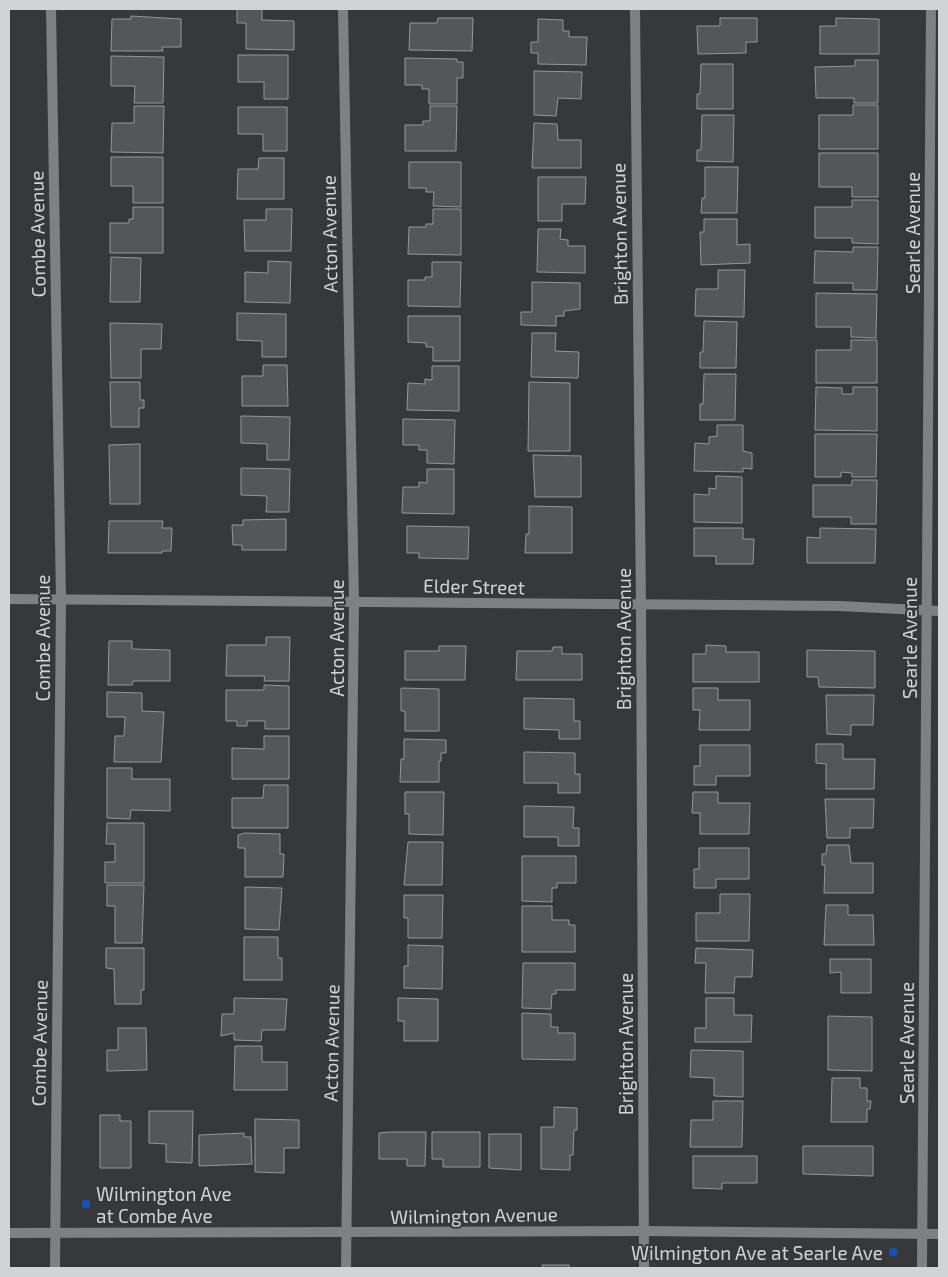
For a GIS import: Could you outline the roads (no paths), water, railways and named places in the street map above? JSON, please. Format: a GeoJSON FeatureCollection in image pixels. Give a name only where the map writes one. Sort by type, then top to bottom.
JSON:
{"type":"FeatureCollection","features":[{"type":"Feature","properties":{"kind":"street","name":"Combe Avenue"},"geometry":{"type":"LineString","coordinates":[[51,9],[61,599],[55,1268]]}},
{"type":"Feature","properties":{"kind":"street","name":"Acton Avenue"},"geometry":{"type":"LineString","coordinates":[[342,9],[354,602],[346,1268]]}},
{"type":"Feature","properties":{"kind":"street","name":"Brighton Avenue"},"geometry":{"type":"LineString","coordinates":[[634,9],[641,606],[644,1268]]}},
{"type":"Feature","properties":{"kind":"street","name":"Searle Avenue"},"geometry":{"type":"LineString","coordinates":[[922,1268],[931,9]]}},
{"type":"Feature","properties":{"kind":"street","name":"Elder Street"},"geometry":{"type":"LineString","coordinates":[[9,599],[641,606],[840,606],[939,610]]}},
{"type":"Feature","properties":{"kind":"street","name":"Wilmington Avenue"},"geometry":{"type":"LineString","coordinates":[[9,1234],[644,1230],[939,1234]]}},
{"type":"Feature","properties":{"kind":"place","name":"Wilmington Ave at Combe Ave"},"geometry":{"type":"Point","coordinates":[86,1204]}},
{"type":"Feature","properties":{"kind":"place","name":"Wilmington Ave at Searle Ave"},"geometry":{"type":"Point","coordinates":[893,1252]}}]}
